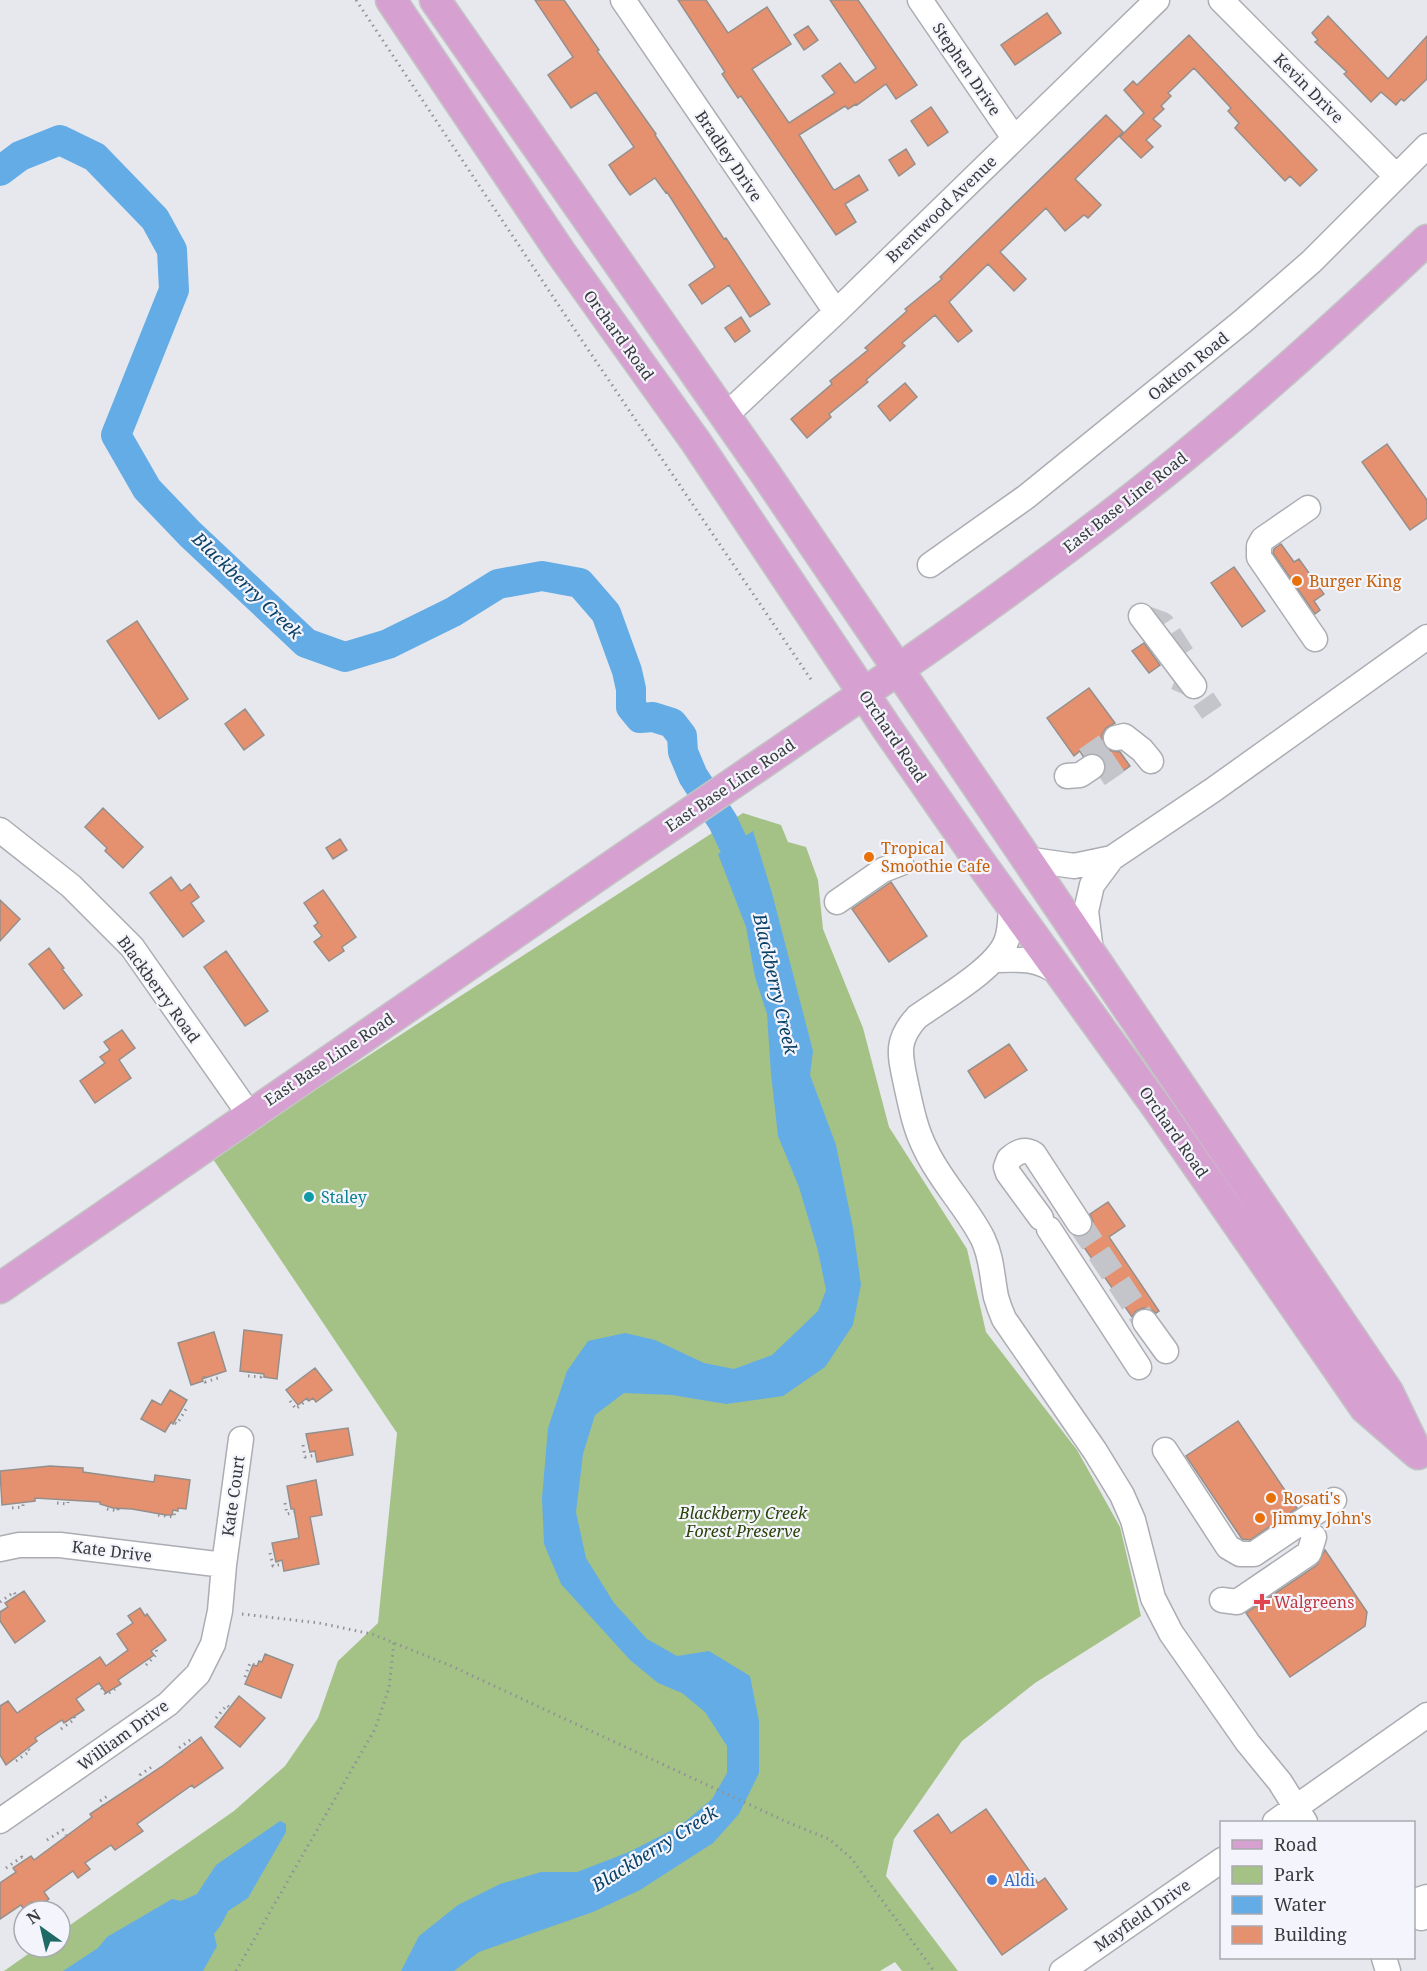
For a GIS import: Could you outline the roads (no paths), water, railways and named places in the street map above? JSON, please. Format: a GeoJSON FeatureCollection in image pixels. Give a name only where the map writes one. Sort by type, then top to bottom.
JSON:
{"type":"FeatureCollection","features":[{"type":"Feature","properties":{"kind":"main road","name":"Orchard Road"},"geometry":{"type":"LineString","coordinates":[[390,0],[561,253],[696,442],[864,694],[1011,905],[1186,1149],[1365,1408],[1422,1460]]}},
{"type":"Feature","properties":{"kind":"main road","name":"Orchard Road"},"geometry":{"type":"LineString","coordinates":[[435,0],[725,416],[1388,1392],[1422,1460]]}},
{"type":"Feature","properties":{"kind":"main road","name":"East Base Line Road"},"geometry":{"type":"LineString","coordinates":[[0,1288],[249,1114],[864,694],[1104,520],[1240,410],[1345,318],[1427,240]]}},
{"type":"Feature","properties":{"kind":"street","name":"Bradley Drive"},"geometry":{"type":"LineString","coordinates":[[623,0],[836,312]]}},
{"type":"Feature","properties":{"kind":"street","name":"Stephen Drive"},"geometry":{"type":"LineString","coordinates":[[920,0],[1014,138]]}},
{"type":"Feature","properties":{"kind":"street","name":"Brentwood Avenue"},"geometry":{"type":"LineString","coordinates":[[725,416],[836,312],[1156,0]]}},
{"type":"Feature","properties":{"kind":"street","name":"Kevin Drive"},"geometry":{"type":"LineString","coordinates":[[1221,0],[1396,176]]}},
{"type":"Feature","properties":{"kind":"street","name":"Oakton Road"},"geometry":{"type":"LineString","coordinates":[[930,565],[1026,497],[1244,321],[1311,262],[1427,146]]}},
{"type":"Feature","properties":{"kind":"street"},"geometry":{"type":"LineString","coordinates":[[1308,508],[1263,539],[1259,546],[1259,557],[1315,639]]}},
{"type":"Feature","properties":{"kind":"street"},"geometry":{"type":"LineString","coordinates":[[1141,616],[1194,686]]}},
{"type":"Feature","properties":{"kind":"street"},"geometry":{"type":"LineString","coordinates":[[1092,956],[1086,911],[1092,885],[1112,858],[1213,790],[1427,637]]}},
{"type":"Feature","properties":{"kind":"street"},"geometry":{"type":"LineString","coordinates":[[1067,776],[1074,767],[1092,767]]}},
{"type":"Feature","properties":{"kind":"street","name":"Blackberry Road"},"geometry":{"type":"LineString","coordinates":[[0,830],[72,886],[132,947],[249,1114]]}},
{"type":"Feature","properties":{"kind":"street"},"geometry":{"type":"LineString","coordinates":[[1026,859],[1074,866],[1112,858]]}},
{"type":"Feature","properties":{"kind":"street"},"geometry":{"type":"LineString","coordinates":[[837,902],[883,870],[901,863]]}},
{"type":"Feature","properties":{"kind":"street"},"geometry":{"type":"LineString","coordinates":[[1011,905],[1010,928],[1006,941],[995,960],[917,1017],[907,1028],[901,1041],[900,1054],[914,1123],[927,1152],[984,1242],[990,1258],[996,1298],[1004,1319],[1095,1451],[1122,1495],[1133,1520],[1153,1598],[1171,1633],[1248,1743],[1280,1782],[1300,1815]]}},
{"type":"Feature","properties":{"kind":"street"},"geometry":{"type":"LineString","coordinates":[[995,960],[1032,960],[1048,965],[1060,974]]}},
{"type":"Feature","properties":{"kind":"street"},"geometry":{"type":"LineString","coordinates":[[1079,1223],[1034,1154],[1027,1150],[1021,1151],[1009,1159],[1006,1167],[1008,1173],[1045,1224],[1140,1367]]}},
{"type":"Feature","properties":{"kind":"street"},"geometry":{"type":"LineString","coordinates":[[1145,1322],[1166,1351]]}},
{"type":"Feature","properties":{"kind":"street","name":"Kate Court"},"geometry":{"type":"LineString","coordinates":[[224,1559],[241,1439]]}},
{"type":"Feature","properties":{"kind":"street"},"geometry":{"type":"LineString","coordinates":[[1165,1450],[1228,1547],[1240,1554],[1247,1556],[1254,1554],[1334,1500]]}},
{"type":"Feature","properties":{"kind":"street"},"geometry":{"type":"LineString","coordinates":[[1222,1600],[1237,1602],[1309,1553],[1314,1538]]}},
{"type":"Feature","properties":{"kind":"street","name":"Kate Drive"},"geometry":{"type":"LineString","coordinates":[[0,1549],[19,1545],[60,1545],[224,1559]]}},
{"type":"Feature","properties":{"kind":"street","name":"William Drive"},"geometry":{"type":"LineString","coordinates":[[0,1821],[168,1704],[198,1674],[213,1644],[220,1611],[224,1559]]}},
{"type":"Feature","properties":{"kind":"street"},"geometry":{"type":"LineString","coordinates":[[1279,1821],[1300,1815],[1427,1715]]}},
{"type":"Feature","properties":{"kind":"street","name":"Mayfield Drive"},"geometry":{"type":"LineString","coordinates":[[1062,1971],[1220,1861]]}},
{"type":"Feature","properties":{"kind":"water"},"geometry":{"type":"Polygon","coordinates":[[[753,831],[772,893],[813,1051],[810,1075],[836,1145],[853,1228],[861,1285],[853,1325],[825,1367],[783,1396],[726,1404],[672,1395],[624,1393],[595,1415],[583,1454],[576,1512],[586,1558],[614,1603],[647,1639],[677,1656],[709,1651],[750,1676],[759,1721],[759,1773],[739,1814],[713,1843],[640,1890],[593,1912],[479,1952],[454,1971],[401,1971],[419,1936],[458,1905],[500,1884],[541,1872],[577,1872],[629,1852],[680,1826],[712,1799],[727,1773],[727,1746],[705,1712],[682,1693],[658,1683],[630,1660],[561,1584],[544,1544],[542,1498],[548,1428],[567,1371],[588,1341],[625,1333],[655,1340],[704,1363],[734,1369],[772,1355],[818,1311],[826,1290],[818,1251],[799,1187],[778,1136],[767,1014],[755,977],[746,927],[718,854],[753,831]]]}},
{"type":"Feature","properties":{"kind":"water"},"geometry":{"type":"Polygon","coordinates":[[[280,1821],[286,1824],[286,1832],[248,1898],[228,1911],[214,1934],[217,1946],[203,1971],[63,1971],[98,1948],[107,1937],[172,1899],[181,1901],[197,1894],[216,1865],[280,1821]]]}},
{"type":"Feature","properties":{"kind":"waterway","name":"Blackberry Creek"},"geometry":{"type":"LineString","coordinates":[[0,171],[20,156],[60,140],[95,157],[155,219],[172,250],[174,290],[116,435],[147,489],[190,534],[306,643],[345,657],[388,644],[453,612],[498,584],[542,576],[580,583],[606,613],[627,671],[631,689],[631,707],[640,718],[653,717],[672,723],[682,736],[683,752],[693,776],[723,822],[751,881]]}},
{"type":"Feature","properties":{"kind":"tunnel"},"geometry":{"type":"LineString","coordinates":[[1141,616],[1163,624],[1185,658]]}},
{"type":"Feature","properties":{"kind":"tunnel"},"geometry":{"type":"LineString","coordinates":[[1176,678],[1194,686],[1212,712]]}},
{"type":"Feature","properties":{"kind":"tunnel"},"geometry":{"type":"LineString","coordinates":[[1086,759],[1116,738]]}},
{"type":"Feature","properties":{"kind":"tunnel"},"geometry":{"type":"LineString","coordinates":[[1098,775],[1126,756]]}},
{"type":"Feature","properties":{"kind":"tunnel"},"geometry":{"type":"LineString","coordinates":[[1079,1223],[1145,1322]]}},
{"type":"Feature","properties":{"kind":"place","name":"Burger King"},"geometry":{"type":"Point","coordinates":[1297,581]}},
{"type":"Feature","properties":{"kind":"place","name":"Tropical Smoothie Cafe"},"geometry":{"type":"Point","coordinates":[869,857]}},
{"type":"Feature","properties":{"kind":"place","name":"Staley"},"geometry":{"type":"Point","coordinates":[309,1197]}},
{"type":"Feature","properties":{"kind":"place","name":"Rosati's"},"geometry":{"type":"Point","coordinates":[1271,1498]}},
{"type":"Feature","properties":{"kind":"place","name":"Jimmy John's"},"geometry":{"type":"Point","coordinates":[1260,1518]}},
{"type":"Feature","properties":{"kind":"place","name":"Walgreens"},"geometry":{"type":"Point","coordinates":[1262,1602]}},
{"type":"Feature","properties":{"kind":"place","name":"Aldi"},"geometry":{"type":"Point","coordinates":[992,1880]}},
{"type":"Feature","properties":{"kind":"park label","name":"Blackberry Creek Forest Preserve"},"geometry":{"type":"Point","coordinates":[743,1522]}}]}
